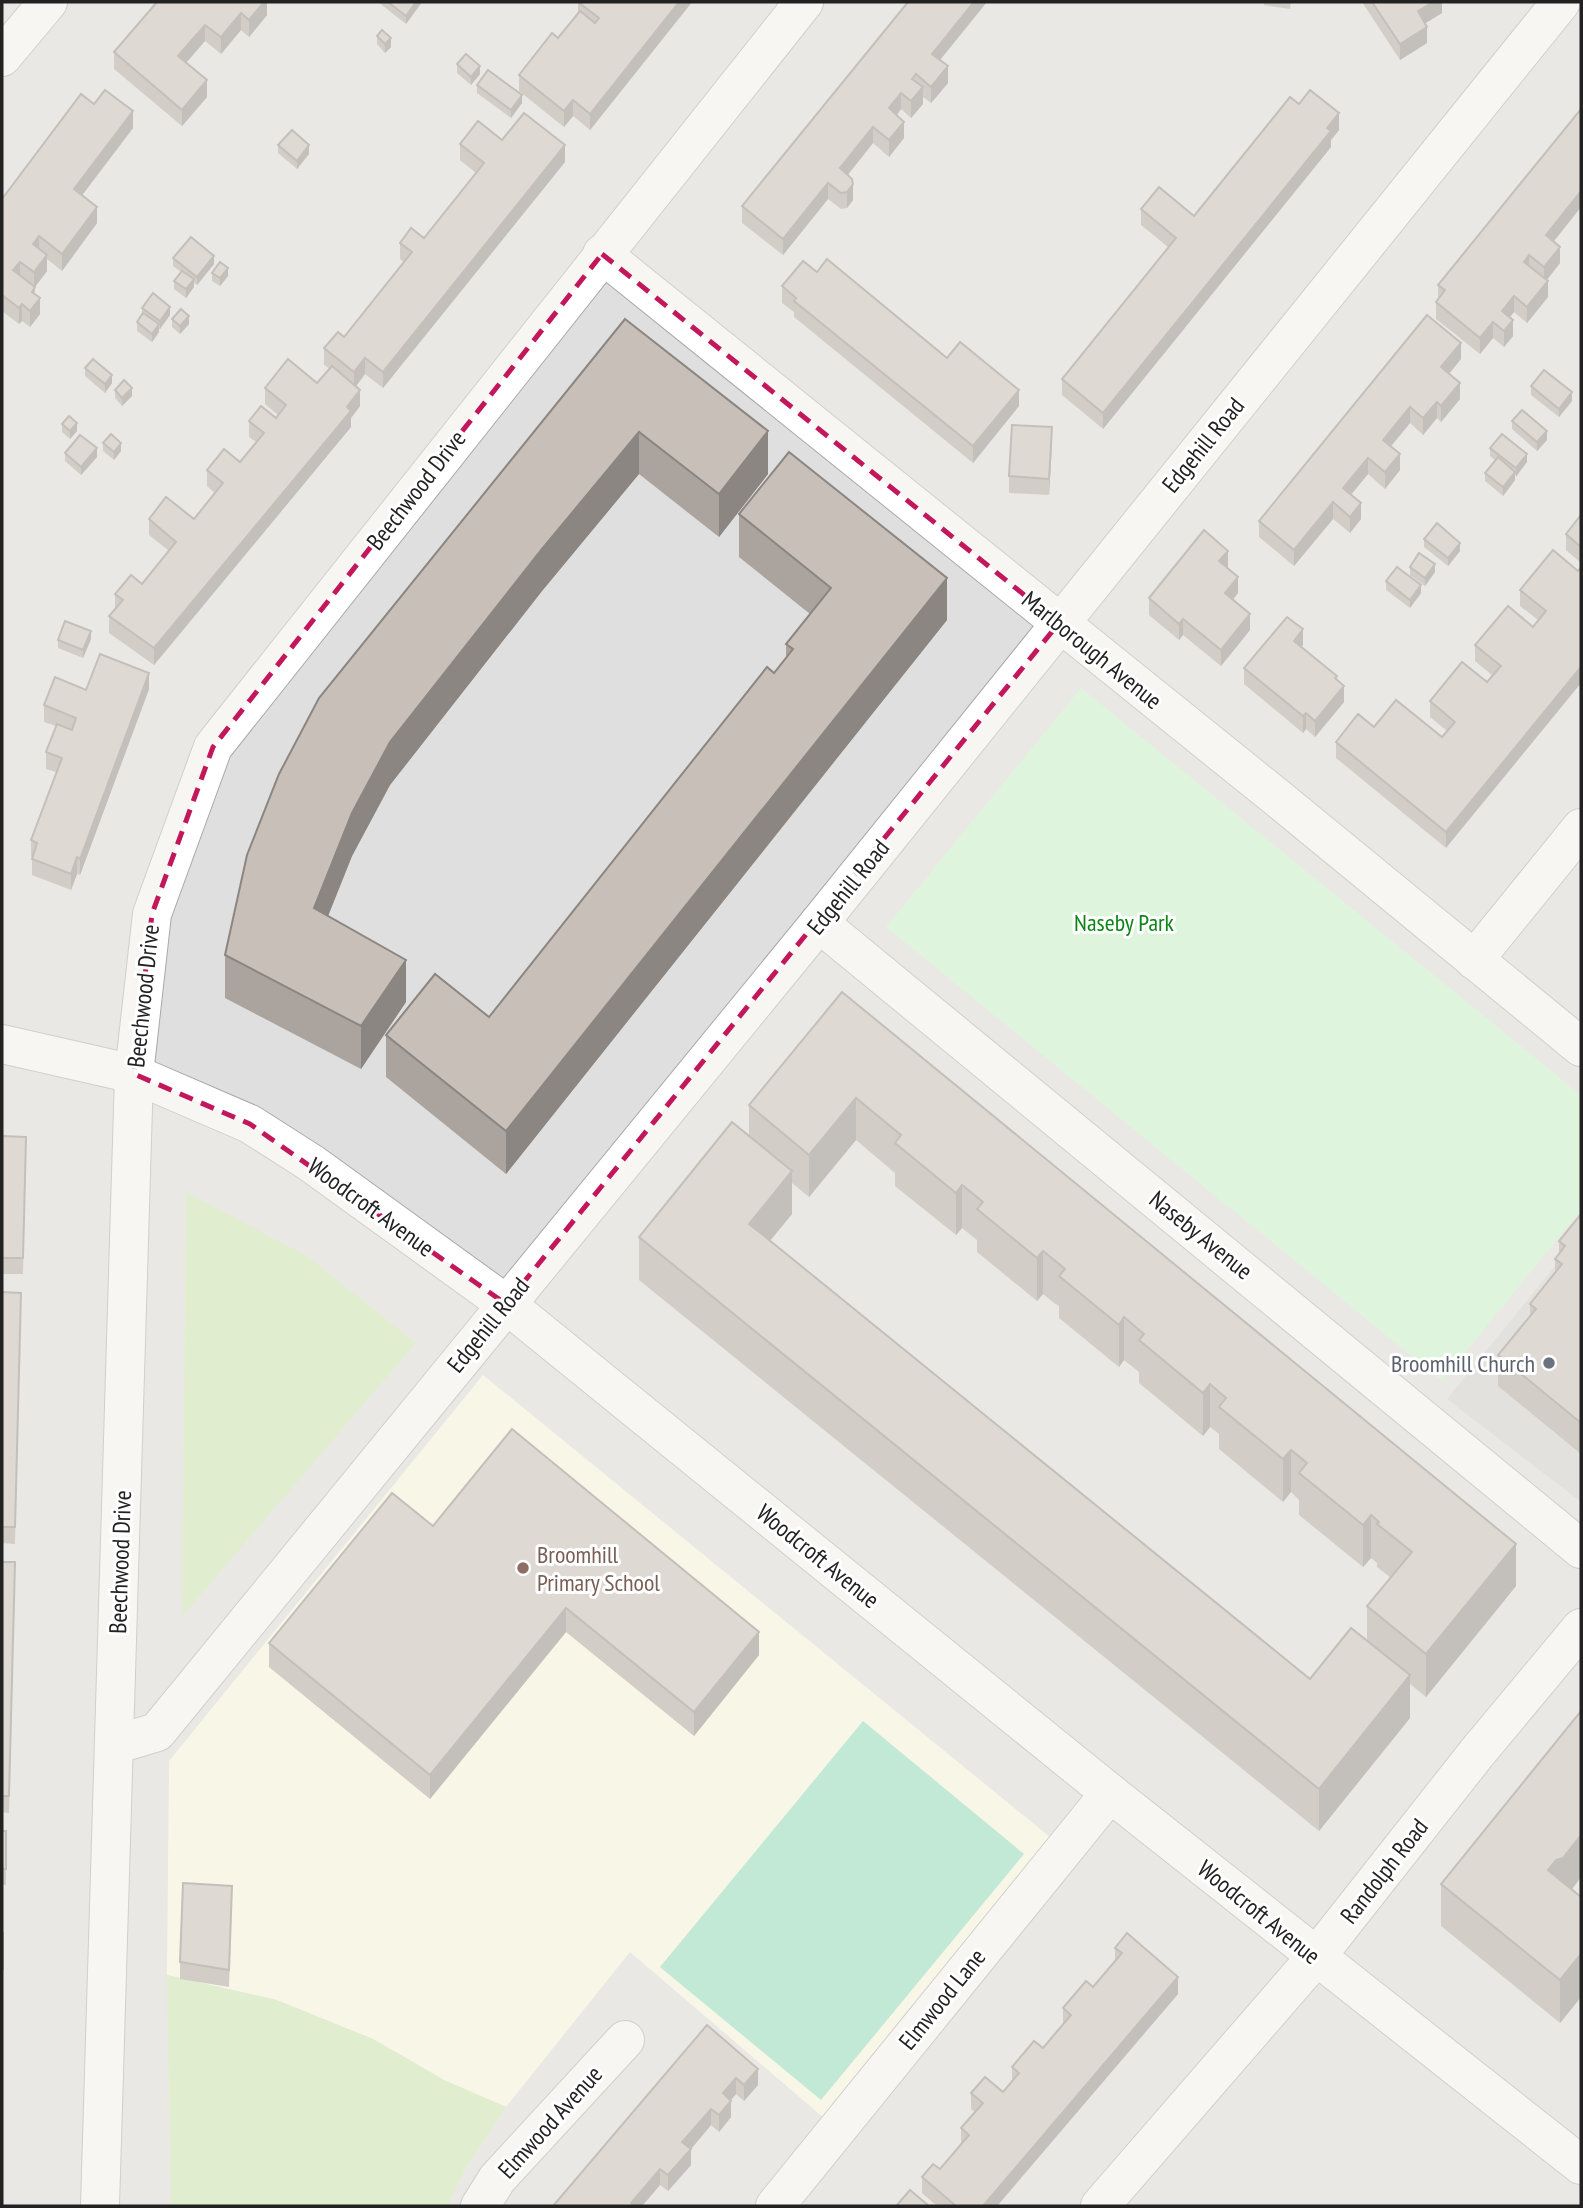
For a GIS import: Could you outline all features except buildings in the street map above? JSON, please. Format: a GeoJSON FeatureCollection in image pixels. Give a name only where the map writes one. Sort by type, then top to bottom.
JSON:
{"type":"FeatureCollection","features":[{"type":"Feature","properties":{"kind":"street"},"geometry":{"type":"LineString","coordinates":[[2,57],[48,2]]}},
{"type":"Feature","properties":{"kind":"street","name":"Beechwood Drive"},"geometry":{"type":"LineString","coordinates":[[100,2206],[134,1074],[152,914],[213,747],[804,2]]}},
{"type":"Feature","properties":{"kind":"street","name":"Edgehill Road"},"geometry":{"type":"LineString","coordinates":[[114,1745],[157,1732],[819,923],[1561,2]]}},
{"type":"Feature","properties":{"kind":"street","name":"Marlborough Avenue"},"geometry":{"type":"LineString","coordinates":[[602,254],[1581,1047]]}},
{"type":"Feature","properties":{"kind":"street"},"geometry":{"type":"LineString","coordinates":[[1474,960],[1581,828]]}},
{"type":"Feature","properties":{"kind":"street","name":"Naseby Avenue"},"geometry":{"type":"LineString","coordinates":[[819,923],[1581,1549]]}},
{"type":"Feature","properties":{"kind":"street","name":"Woodcroft Avenue"},"geometry":{"type":"LineString","coordinates":[[2,1044],[134,1074],[250,1125],[311,1163],[506,1304],[1110,1793],[1581,2165]]}},
{"type":"Feature","properties":{"kind":"street","name":"Randolph Road"},"geometry":{"type":"LineString","coordinates":[[1100,2206],[1316,1957],[1476,1754],[1581,1628]]}},
{"type":"Feature","properties":{"kind":"street","name":"Elmwood Lane"},"geometry":{"type":"LineString","coordinates":[[775,2206],[1110,1793]]}},
{"type":"Feature","properties":{"kind":"street","name":"Elmwood Avenue"},"geometry":{"type":"LineString","coordinates":[[480,2206],[498,2179],[625,2040]]}},
{"type":"Feature","properties":{"kind":"highlighted area"},"geometry":{"type":"Polygon","coordinates":[[[602,254],[1059,623],[506,1304],[250,1124],[134,1074],[152,914],[213,747],[602,254]]]}},
{"type":"Feature","properties":{"kind":"shaded area"},"geometry":{"type":"Polygon","coordinates":[[[2,2],[1581,2],[1581,2206],[2,2206],[2,2]]]}},
{"type":"Feature","properties":{"kind":"shaded area"},"geometry":{"type":"Polygon","coordinates":[[[1581,1234],[1581,1502],[1447,1399],[1581,1234]]]}},
{"type":"Feature","properties":{"kind":"shaded area","name":"Broomhill Primary School"},"geometry":{"type":"Polygon","coordinates":[[[483,1375],[1050,1837],[824,2118],[630,1952],[506,2107],[444,2080],[373,2039],[277,2000],[167,1975],[169,1761],[483,1375]]]}},
{"type":"Feature","properties":{"kind":"green space","name":"Naseby Park"},"geometry":{"type":"Polygon","coordinates":[[[1081,688],[1581,1095],[1581,1210],[1442,1381],[886,927],[1081,688]]]}},
{"type":"Feature","properties":{"kind":"green space"},"geometry":{"type":"Polygon","coordinates":[[[186,1192],[307,1256],[416,1343],[182,1617],[186,1192]]]}},
{"type":"Feature","properties":{"kind":"green space"},"geometry":{"type":"Polygon","coordinates":[[[863,1721],[1024,1854],[821,2100],[660,1967],[863,1721]]]}},
{"type":"Feature","properties":{"kind":"green space"},"geometry":{"type":"Polygon","coordinates":[[[167,1975],[276,2000],[373,2039],[444,2080],[506,2107],[464,2171],[448,2206],[171,2206],[167,1975]]]}},
{"type":"Feature","properties":{"kind":"place","name":"Broomhill Church"},"geometry":{"type":"Point","coordinates":[1549,1363]}},
{"type":"Feature","properties":{"kind":"place","name":"Broomhill Primary School"},"geometry":{"type":"Point","coordinates":[523,1568]}}]}
